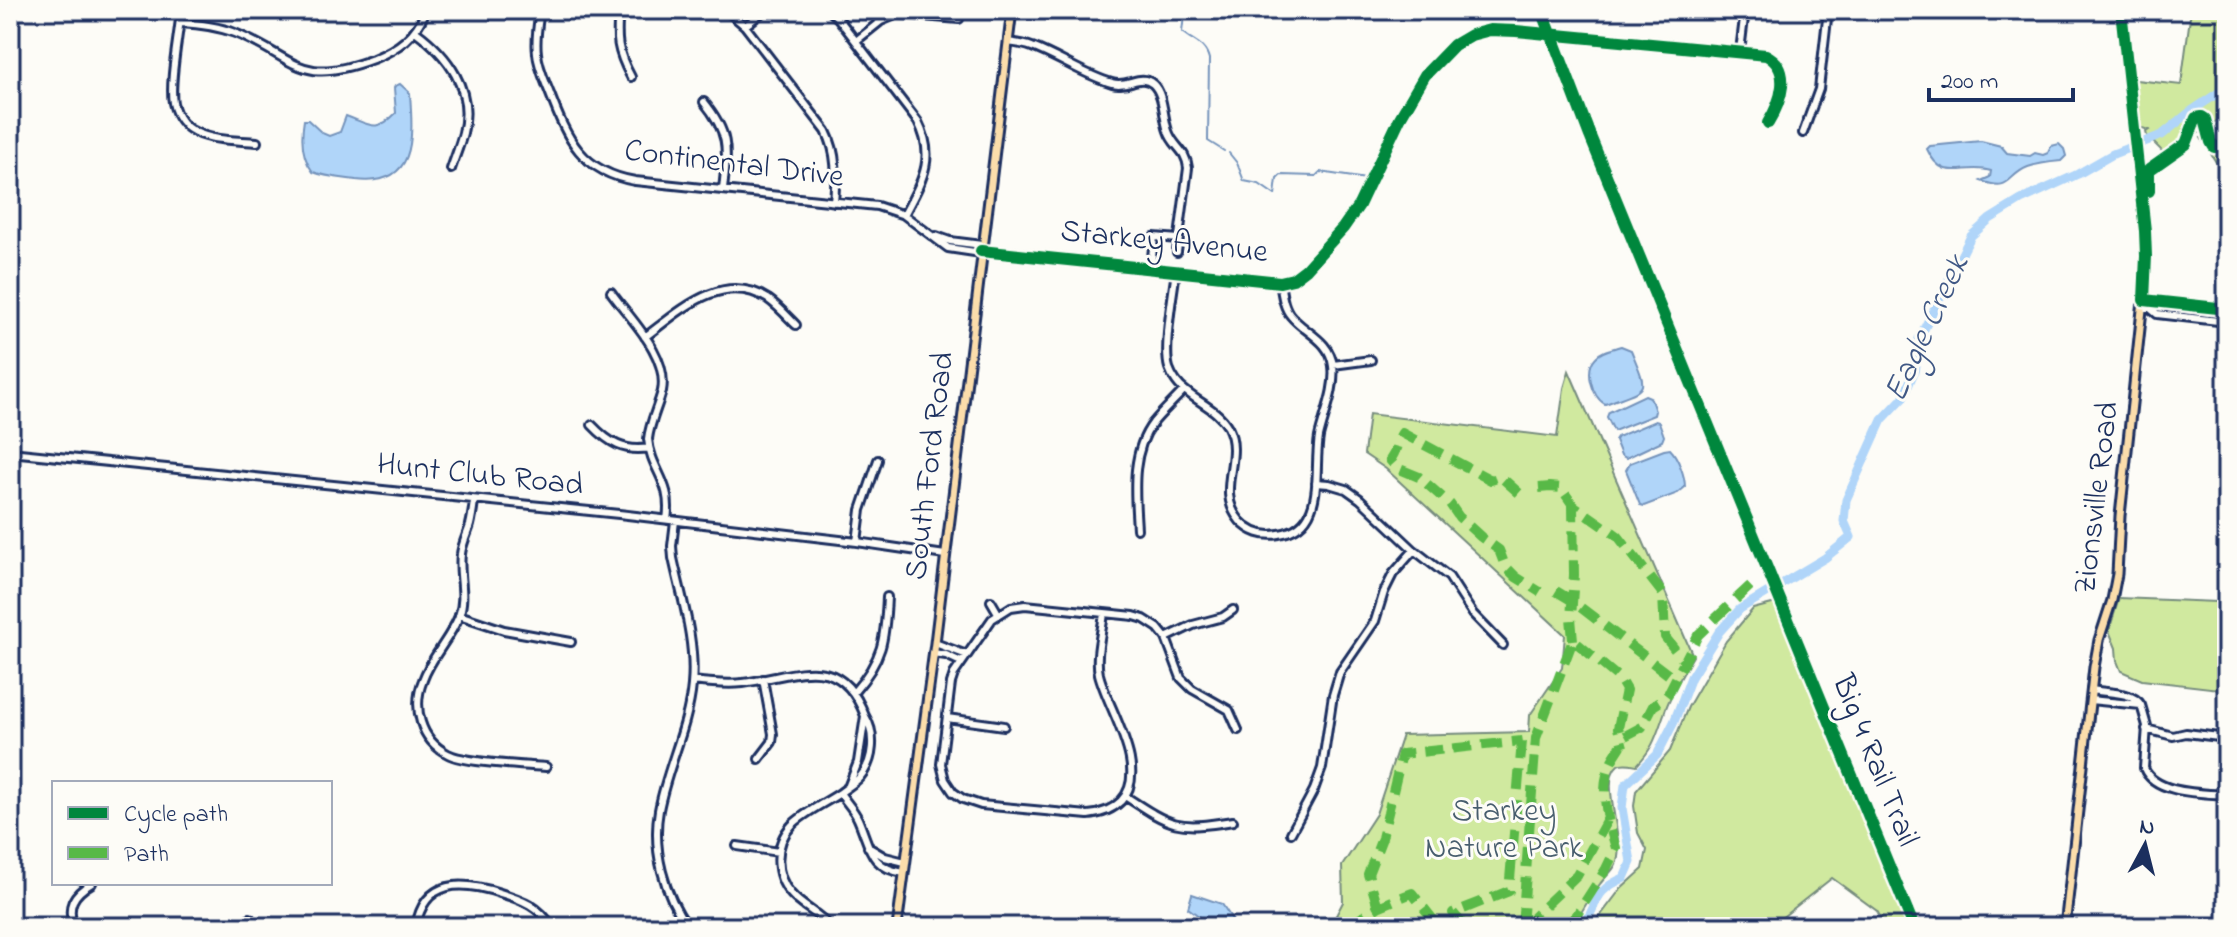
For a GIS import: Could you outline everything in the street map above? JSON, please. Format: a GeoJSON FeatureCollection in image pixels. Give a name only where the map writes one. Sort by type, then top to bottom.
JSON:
{"type":"FeatureCollection","features":[{"type":"Feature","properties":{"kind":"main road","name":"South Ford Road"},"geometry":{"type":"LineString","coordinates":[[897,927],[1012,10]]}},
{"type":"Feature","properties":{"kind":"main road","name":"Zionsville Road"},"geometry":{"type":"LineString","coordinates":[[2065,927],[2091,690],[2099,640],[2117,574],[2120,516],[2147,309],[2146,256],[2121,10]]}},
{"type":"Feature","properties":{"kind":"street"},"geometry":{"type":"LineString","coordinates":[[181,10],[172,90],[173,104],[179,118],[189,129],[206,136],[257,142]]}},
{"type":"Feature","properties":{"kind":"street"},"geometry":{"type":"LineString","coordinates":[[180,23],[231,31],[290,63],[317,71],[348,68],[386,54],[415,31],[426,10]]}},
{"type":"Feature","properties":{"kind":"street","name":"Continental Drive"},"geometry":{"type":"LineString","coordinates":[[540,10],[536,41],[538,62],[563,128],[583,157],[601,170],[626,180],[877,206],[904,215],[933,235]]}},
{"type":"Feature","properties":{"kind":"street"},"geometry":{"type":"LineString","coordinates":[[619,10],[617,45],[631,77]]}},
{"type":"Feature","properties":{"kind":"street"},"geometry":{"type":"LineString","coordinates":[[726,10],[745,26],[829,137],[837,165],[834,202]]}},
{"type":"Feature","properties":{"kind":"street"},"geometry":{"type":"LineString","coordinates":[[745,26],[765,10]]}},
{"type":"Feature","properties":{"kind":"street"},"geometry":{"type":"LineString","coordinates":[[829,10],[856,41],[924,133],[928,154],[924,174],[904,215]]}},
{"type":"Feature","properties":{"kind":"street"},"geometry":{"type":"LineString","coordinates":[[1740,51],[1745,10]]}},
{"type":"Feature","properties":{"kind":"street"},"geometry":{"type":"LineString","coordinates":[[1803,133],[1819,89],[1828,10]]}},
{"type":"Feature","properties":{"kind":"street"},"geometry":{"type":"LineString","coordinates":[[856,41],[881,21],[898,14],[959,19]]}},
{"type":"Feature","properties":{"kind":"street","name":"Starkey Avenue"},"geometry":{"type":"LineString","coordinates":[[933,235],[981,250],[1280,282],[1297,276],[1343,228],[1359,205],[1403,113],[1425,75],[1454,45],[1471,35],[1490,30],[1770,56],[1780,67],[1782,85],[1775,111],[1768,123]]}},
{"type":"Feature","properties":{"kind":"street"},"geometry":{"type":"LineString","coordinates":[[415,31],[444,56],[462,89],[464,131],[451,169]]}},
{"type":"Feature","properties":{"kind":"street"},"geometry":{"type":"LineString","coordinates":[[1008,42],[1030,46],[1106,82],[1121,86],[1138,79],[1152,83],[1158,91],[1168,133],[1187,158],[1177,252]]}},
{"type":"Feature","properties":{"kind":"street"},"geometry":{"type":"LineString","coordinates":[[704,102],[714,115],[727,147],[723,190]]}},
{"type":"Feature","properties":{"kind":"street"},"geometry":{"type":"LineString","coordinates":[[1151,268],[1154,237],[1179,239]]}},
{"type":"Feature","properties":{"kind":"street"},"geometry":{"type":"LineString","coordinates":[[1176,271],[1167,352],[1169,368],[1184,390],[1217,413],[1230,432],[1233,449],[1229,497],[1239,519],[1246,526],[1266,535],[1293,530],[1300,525],[1314,503],[1318,445],[1333,365],[1323,343],[1288,311],[1280,282]]}},
{"type":"Feature","properties":{"kind":"street"},"geometry":{"type":"LineString","coordinates":[[645,337],[696,300],[726,290],[745,290],[763,297],[796,325]]}},
{"type":"Feature","properties":{"kind":"street"},"geometry":{"type":"LineString","coordinates":[[611,292],[657,355],[663,380],[649,432],[649,448],[669,498],[673,558],[691,638],[693,681],[686,720],[658,819],[664,877],[683,926]]}},
{"type":"Feature","properties":{"kind":"street"},"geometry":{"type":"LineString","coordinates":[[2147,309],[2158,307],[2227,315]]}},
{"type":"Feature","properties":{"kind":"street"},"geometry":{"type":"LineString","coordinates":[[2147,309],[2157,314],[2227,322]]}},
{"type":"Feature","properties":{"kind":"street"},"geometry":{"type":"LineString","coordinates":[[1333,365],[1371,360]]}},
{"type":"Feature","properties":{"kind":"street"},"geometry":{"type":"LineString","coordinates":[[1137,529],[1135,482],[1139,452],[1153,424],[1184,390]]}},
{"type":"Feature","properties":{"kind":"street"},"geometry":{"type":"LineString","coordinates":[[592,425],[618,446],[633,450],[649,448]]}},
{"type":"Feature","properties":{"kind":"street","name":"Hunt Club Road"},"geometry":{"type":"LineString","coordinates":[[10,452],[671,520],[945,555]]}},
{"type":"Feature","properties":{"kind":"street"},"geometry":{"type":"LineString","coordinates":[[857,542],[861,510],[878,460]]}},
{"type":"Feature","properties":{"kind":"street"},"geometry":{"type":"LineString","coordinates":[[1316,483],[1338,486],[1353,493],[1414,550],[1449,577],[1473,614],[1503,645]]}},
{"type":"Feature","properties":{"kind":"street"},"geometry":{"type":"LineString","coordinates":[[474,501],[460,559],[463,592],[459,615],[423,678],[418,694],[420,718],[428,737],[448,754],[546,767]]}},
{"type":"Feature","properties":{"kind":"street"},"geometry":{"type":"LineString","coordinates":[[1291,833],[1322,768],[1333,695],[1340,672],[1375,621],[1393,574],[1414,550]]}},
{"type":"Feature","properties":{"kind":"street"},"geometry":{"type":"LineString","coordinates":[[854,692],[868,676],[879,655],[885,632],[887,597]]}},
{"type":"Feature","properties":{"kind":"street"},"geometry":{"type":"LineString","coordinates":[[991,601],[998,613]]}},
{"type":"Feature","properties":{"kind":"street"},"geometry":{"type":"LineString","coordinates":[[1104,613],[1098,666],[1131,759],[1132,777],[1125,796],[1110,809],[1088,815],[981,805],[953,792],[942,772],[941,756],[951,683],[961,662],[986,626],[998,613],[1011,607],[1025,605],[1134,616],[1144,619],[1166,638],[1181,678],[1192,689],[1229,710],[1238,730]]}},
{"type":"Feature","properties":{"kind":"street"},"geometry":{"type":"LineString","coordinates":[[1166,638],[1193,625],[1223,617],[1233,610]]}},
{"type":"Feature","properties":{"kind":"street"},"geometry":{"type":"LineString","coordinates":[[459,615],[504,630],[571,642]]}},
{"type":"Feature","properties":{"kind":"street"},"geometry":{"type":"LineString","coordinates":[[935,643],[967,655]]}},
{"type":"Feature","properties":{"kind":"street"},"geometry":{"type":"LineString","coordinates":[[933,653],[961,662]]}},
{"type":"Feature","properties":{"kind":"street"},"geometry":{"type":"LineString","coordinates":[[693,681],[731,684],[798,672],[816,672],[834,677],[854,692],[872,731],[870,759],[863,774],[792,825],[779,852],[779,872],[788,890],[830,927]]}},
{"type":"Feature","properties":{"kind":"street"},"geometry":{"type":"LineString","coordinates":[[759,759],[772,742],[773,734],[763,679]]}},
{"type":"Feature","properties":{"kind":"street"},"geometry":{"type":"LineString","coordinates":[[2091,690],[2133,696],[2139,701],[2146,729],[2144,768],[2152,781],[2188,792],[2227,795]]}},
{"type":"Feature","properties":{"kind":"street"},"geometry":{"type":"LineString","coordinates":[[2090,700],[2141,705]]}},
{"type":"Feature","properties":{"kind":"street"},"geometry":{"type":"LineString","coordinates":[[849,785],[858,762],[865,716]]}},
{"type":"Feature","properties":{"kind":"street"},"geometry":{"type":"LineString","coordinates":[[947,718],[1004,726]]}},
{"type":"Feature","properties":{"kind":"street"},"geometry":{"type":"LineString","coordinates":[[2146,729],[2173,736],[2186,733],[2219,737],[2226,743]]}},
{"type":"Feature","properties":{"kind":"street"},"geometry":{"type":"LineString","coordinates":[[840,793],[856,815],[872,856],[892,871],[904,873]]}},
{"type":"Feature","properties":{"kind":"street"},"geometry":{"type":"LineString","coordinates":[[1125,796],[1164,821],[1179,825],[1233,821]]}},
{"type":"Feature","properties":{"kind":"street"},"geometry":{"type":"LineString","coordinates":[[737,846],[779,852]]}},
{"type":"Feature","properties":{"kind":"street"},"geometry":{"type":"LineString","coordinates":[[868,847],[885,857],[905,862]]}},
{"type":"Feature","properties":{"kind":"street"},"geometry":{"type":"LineString","coordinates":[[416,927],[424,904],[434,894],[449,886],[465,884],[481,886],[526,902],[541,912],[552,927]]}},
{"type":"Feature","properties":{"kind":"street"},"geometry":{"type":"LineString","coordinates":[[74,927],[70,904],[88,885]]}},
{"type":"Feature","properties":{"kind":"street"},"geometry":{"type":"LineString","coordinates":[[188,927],[243,922],[250,918]]}},
{"type":"Feature","properties":{"kind":"green space"},"geometry":{"type":"Polygon","coordinates":[[[2191,10],[2227,10],[2227,115],[2163,160],[2164,153],[2147,136],[2149,130],[2139,127],[2135,80],[2181,85],[2191,10]]]}},
{"type":"Feature","properties":{"kind":"green space"},"geometry":{"type":"Polygon","coordinates":[[[2227,122],[2227,180],[2201,138],[2220,123],[2227,122]]]}},
{"type":"Feature","properties":{"kind":"green space","name":"Starkey Nature Park"},"geometry":{"type":"Polygon","coordinates":[[[1569,371],[1693,656],[1647,753],[1637,765],[1620,764],[1613,773],[1611,797],[1618,841],[1616,864],[1573,927],[1330,927],[1343,902],[1342,866],[1376,814],[1402,735],[1529,732],[1530,715],[1562,668],[1565,635],[1386,469],[1364,454],[1369,414],[1557,437],[1569,371]]]}},
{"type":"Feature","properties":{"kind":"green space"},"geometry":{"type":"Polygon","coordinates":[[[2119,598],[2227,604],[2227,690],[2142,680],[2121,671],[2109,631],[2119,598]]]}},
{"type":"Feature","properties":{"kind":"green space"},"geometry":{"type":"Polygon","coordinates":[[[1776,603],[1911,927],[1886,927],[1877,911],[1832,878],[1770,927],[1592,927],[1620,890],[1643,869],[1647,850],[1638,833],[1634,806],[1636,791],[1670,751],[1688,707],[1726,641],[1753,609],[1776,603]]]}},
{"type":"Feature","properties":{"kind":"water"},"geometry":{"type":"Polygon","coordinates":[[[400,84],[410,93],[411,127],[407,156],[401,167],[391,176],[376,180],[340,178],[313,172],[303,147],[304,120],[329,136],[340,132],[346,116],[372,125],[383,123],[396,113],[394,88],[400,84]]]}},
{"type":"Feature","properties":{"kind":"water"},"geometry":{"type":"Polygon","coordinates":[[[1981,141],[2001,146],[2007,153],[2030,156],[2048,153],[2051,146],[2059,144],[2066,156],[2061,161],[2028,167],[1999,185],[1981,181],[1990,177],[1991,171],[1955,170],[1940,166],[1927,149],[1930,146],[1981,141]]]}},
{"type":"Feature","properties":{"kind":"water"},"geometry":{"type":"Polygon","coordinates":[[[1621,346],[1631,350],[1641,375],[1641,387],[1630,395],[1605,404],[1593,389],[1590,375],[1592,362],[1607,350],[1621,346]]]}},
{"type":"Feature","properties":{"kind":"water"},"geometry":{"type":"Polygon","coordinates":[[[1645,395],[1650,397],[1654,415],[1614,431],[1607,417],[1609,412],[1645,395]]]}},
{"type":"Feature","properties":{"kind":"water"},"geometry":{"type":"Polygon","coordinates":[[[1659,422],[1664,436],[1662,441],[1626,458],[1621,455],[1615,440],[1617,437],[1659,422]]]}},
{"type":"Feature","properties":{"kind":"water"},"geometry":{"type":"Polygon","coordinates":[[[1670,449],[1680,467],[1685,487],[1678,493],[1640,505],[1626,470],[1630,463],[1670,449]]]}},
{"type":"Feature","properties":{"kind":"water"},"geometry":{"type":"Polygon","coordinates":[[[1192,894],[1222,904],[1237,927],[1214,927],[1188,908],[1192,894]]]}},
{"type":"Feature","properties":{"kind":"waterway"},"geometry":{"type":"LineString","coordinates":[[1190,10],[1184,16],[1182,32],[1202,46],[1209,59],[1208,141],[1224,151]]}},
{"type":"Feature","properties":{"kind":"waterway","name":"Eagle Creek"},"geometry":{"type":"LineString","coordinates":[[1583,927],[1598,898],[1607,888],[1624,878],[1631,862],[1622,808],[1625,785],[1657,755],[1691,677],[1719,632],[1740,609],[1825,558],[1851,537],[1844,521],[1846,500],[1882,420],[1903,398],[1914,372],[1919,339],[1971,236],[1990,219],[2021,200],[2113,154],[2162,135],[2227,87]]}},
{"type":"Feature","properties":{"kind":"waterway"},"geometry":{"type":"LineString","coordinates":[[1229,153],[1244,181],[1259,184],[1275,195],[1277,179],[1281,175],[1316,176],[1320,172],[1366,179]]}},
{"type":"Feature","properties":{"kind":"marked path"},"geometry":{"type":"LineString","coordinates":[[1519,493],[1501,477],[1491,480],[1402,433],[1390,460],[1397,468],[1419,477],[1450,504],[1459,517],[1499,550],[1505,566],[1516,577],[1540,592]]}},
{"type":"Feature","properties":{"kind":"marked path"},"geometry":{"type":"LineString","coordinates":[[1539,488],[1561,488],[1573,505],[1618,536],[1663,594],[1665,637],[1684,661]]}},
{"type":"Feature","properties":{"kind":"marked path"},"geometry":{"type":"LineString","coordinates":[[1573,505],[1573,640]]}},
{"type":"Feature","properties":{"kind":"marked path"},"geometry":{"type":"LineString","coordinates":[[1569,927],[1616,848],[1608,817],[1605,786],[1610,765],[1625,736],[1642,727],[1653,706],[1668,694],[1698,635],[1752,584]]}},
{"type":"Feature","properties":{"kind":"marked path"},"geometry":{"type":"LineString","coordinates":[[1556,591],[1674,679]]}},
{"type":"Feature","properties":{"kind":"marked path"},"geometry":{"type":"LineString","coordinates":[[1522,927],[1536,738],[1573,640],[1619,678],[1626,690],[1618,728],[1623,747]]}},
{"type":"Feature","properties":{"kind":"marked path"},"geometry":{"type":"LineString","coordinates":[[1465,927],[1453,913],[1509,891],[1522,741],[1528,740]]}},
{"type":"Feature","properties":{"kind":"marked path"},"geometry":{"type":"LineString","coordinates":[[1378,907],[1368,874],[1382,838],[1402,754],[1522,741]]}},
{"type":"Feature","properties":{"kind":"marked path"},"geometry":{"type":"LineString","coordinates":[[1523,927],[1577,875],[1607,820]]}},
{"type":"Feature","properties":{"kind":"marked path"},"geometry":{"type":"LineString","coordinates":[[1351,927],[1378,907],[1412,893],[1439,927]]}},
{"type":"Feature","properties":{"kind":"cycle path","name":"Big 4 Rail Trail"},"geometry":{"type":"LineString","coordinates":[[1542,10],[1590,136],[1914,927]]}},
{"type":"Feature","properties":{"kind":"cycle path"},"geometry":{"type":"LineString","coordinates":[[2121,10],[2145,231],[2144,300],[2227,309]]}},
{"type":"Feature","properties":{"kind":"cycle path"},"geometry":{"type":"LineString","coordinates":[[981,251],[1280,282],[1293,279],[1343,228],[1359,205],[1400,118],[1425,75],[1454,45],[1471,35],[1490,30],[1766,55],[1780,69],[1782,77],[1780,96],[1768,123]]}},
{"type":"Feature","properties":{"kind":"cycle path"},"geometry":{"type":"LineString","coordinates":[[2149,191],[2149,170],[2186,144],[2196,118],[2205,119],[2214,147],[2227,146]]}}]}
